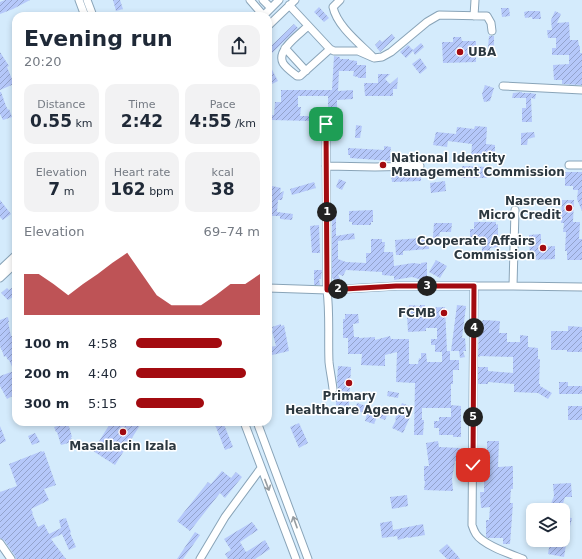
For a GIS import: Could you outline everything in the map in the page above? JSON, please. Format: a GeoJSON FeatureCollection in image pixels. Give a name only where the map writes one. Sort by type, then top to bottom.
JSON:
{"type":"FeatureCollection","features":[{"type":"Feature","properties":{"kind":"street"},"geometry":{"type":"LineString","coordinates":[[79,0],[84,12]]}},
{"type":"Feature","properties":{"kind":"street"},"geometry":{"type":"LineString","coordinates":[[87,0],[92,12]]}},
{"type":"Feature","properties":{"kind":"street"},"geometry":{"type":"LineString","coordinates":[[250,0],[260,12]]}},
{"type":"Feature","properties":{"kind":"street"},"geometry":{"type":"LineString","coordinates":[[263,0],[271,8]]}},
{"type":"Feature","properties":{"kind":"street"},"geometry":{"type":"LineString","coordinates":[[267,12],[280,0]]}},
{"type":"Feature","properties":{"kind":"street"},"geometry":{"type":"LineString","coordinates":[[340,0],[333,7],[334,14],[341,24],[374,58]]}},
{"type":"Feature","properties":{"kind":"street"},"geometry":{"type":"LineString","coordinates":[[474,16],[475,0]]}},
{"type":"Feature","properties":{"kind":"street"},"geometry":{"type":"LineString","coordinates":[[272,22],[292,2],[308,26],[330,49],[334,51],[358,52],[374,58],[382,58],[391,52],[439,14],[487,16],[491,23],[492,31]]}},
{"type":"Feature","properties":{"kind":"street"},"geometry":{"type":"LineString","coordinates":[[308,26],[285,48],[281,55],[282,62],[297,76],[300,76],[330,49]]}},
{"type":"Feature","properties":{"kind":"street"},"geometry":{"type":"LineString","coordinates":[[285,48],[306,71]]}},
{"type":"Feature","properties":{"kind":"street"},"geometry":{"type":"LineString","coordinates":[[504,86],[582,90]]}},
{"type":"Feature","properties":{"kind":"street"},"geometry":{"type":"LineString","coordinates":[[326,124],[329,363],[334,390]]}},
{"type":"Feature","properties":{"kind":"street"},"geometry":{"type":"LineString","coordinates":[[569,165],[582,165]]}},
{"type":"Feature","properties":{"kind":"street"},"geometry":{"type":"LineString","coordinates":[[326,166],[420,166]]}},
{"type":"Feature","properties":{"kind":"street"},"geometry":{"type":"LineString","coordinates":[[513,286],[515,210]]}},
{"type":"Feature","properties":{"kind":"street"},"geometry":{"type":"LineString","coordinates":[[0,270],[12,259]]}},
{"type":"Feature","properties":{"kind":"street"},"geometry":{"type":"LineString","coordinates":[[0,278],[12,267]]}},
{"type":"Feature","properties":{"kind":"street"},"geometry":{"type":"LineString","coordinates":[[272,288],[327,290],[396,286],[513,286],[582,288]]}},
{"type":"Feature","properties":{"kind":"street"},"geometry":{"type":"LineString","coordinates":[[474,286],[472,525],[475,533],[482,540],[522,559]]}},
{"type":"Feature","properties":{"kind":"street"},"geometry":{"type":"LineString","coordinates":[[245,426],[296,559]]}},
{"type":"Feature","properties":{"kind":"street"},"geometry":{"type":"LineString","coordinates":[[258,426],[308,559]]}},
{"type":"Feature","properties":{"kind":"street"},"geometry":{"type":"LineString","coordinates":[[200,559],[225,517],[261,468]]}},
{"type":"Feature","properties":{"kind":"street"},"geometry":{"type":"LineString","coordinates":[[0,544],[11,559]]}},
{"type":"Feature","properties":{"kind":"building"},"geometry":{"type":"Polygon","coordinates":[[[5,0],[30,0],[0,14],[0,2],[5,0]]]}},
{"type":"Feature","properties":{"kind":"building"},"geometry":{"type":"Polygon","coordinates":[[[113,0],[120,0],[123,9],[116,11],[113,0]]]}},
{"type":"Feature","properties":{"kind":"building"},"geometry":{"type":"Polygon","coordinates":[[[319,7],[329,18],[324,22],[314,12],[319,7]]]}},
{"type":"Feature","properties":{"kind":"building"},"geometry":{"type":"Polygon","coordinates":[[[501,8],[509,8],[510,16],[502,17],[501,8]]]}},
{"type":"Feature","properties":{"kind":"building"},"geometry":{"type":"Polygon","coordinates":[[[540,11],[541,19],[532,19],[532,17],[525,18],[524,12],[540,11]]]}},
{"type":"Feature","properties":{"kind":"building"},"geometry":{"type":"Polygon","coordinates":[[[555,11],[561,14],[557,23],[569,22],[570,40],[578,40],[580,53],[582,53],[582,85],[562,84],[562,80],[554,80],[553,65],[569,64],[569,55],[552,55],[552,48],[556,48],[556,38],[548,38],[547,30],[552,30],[551,20],[555,11]]]}},
{"type":"Feature","properties":{"kind":"building"},"geometry":{"type":"Polygon","coordinates":[[[294,24],[298,28],[272,53],[272,45],[294,24]]]}},
{"type":"Feature","properties":{"kind":"building"},"geometry":{"type":"Polygon","coordinates":[[[392,34],[395,38],[380,52],[375,45],[380,40],[382,42],[392,34]]]}},
{"type":"Feature","properties":{"kind":"building"},"geometry":{"type":"Polygon","coordinates":[[[489,36],[494,36],[494,48],[488,48],[489,36]]]}},
{"type":"Feature","properties":{"kind":"building"},"geometry":{"type":"Polygon","coordinates":[[[453,37],[461,37],[462,41],[476,41],[476,62],[443,63],[442,42],[453,42],[453,37]]]}},
{"type":"Feature","properties":{"kind":"building"},"geometry":{"type":"Polygon","coordinates":[[[421,43],[424,47],[415,55],[413,51],[406,58],[400,52],[408,45],[413,50],[421,43]]]}},
{"type":"Feature","properties":{"kind":"building"},"geometry":{"type":"Polygon","coordinates":[[[0,52],[9,66],[7,67],[12,79],[12,85],[0,90],[0,52]]]}},
{"type":"Feature","properties":{"kind":"building"},"geometry":{"type":"Polygon","coordinates":[[[334,56],[340,57],[340,59],[357,61],[357,65],[366,65],[366,78],[358,78],[353,76],[354,71],[339,71],[338,91],[353,90],[353,99],[337,100],[337,116],[328,116],[328,96],[298,96],[298,107],[301,107],[300,116],[312,116],[312,121],[272,120],[275,102],[281,102],[281,90],[332,90],[334,56]]]}},
{"type":"Feature","properties":{"kind":"building"},"geometry":{"type":"Polygon","coordinates":[[[420,58],[427,68],[420,74],[412,64],[420,58]]]}},
{"type":"Feature","properties":{"kind":"building"},"geometry":{"type":"Polygon","coordinates":[[[272,70],[278,81],[272,84],[272,70]]]}},
{"type":"Feature","properties":{"kind":"building"},"geometry":{"type":"Polygon","coordinates":[[[378,74],[390,74],[385,79],[390,84],[398,77],[397,89],[393,89],[393,96],[365,96],[364,83],[378,83],[378,74]]]}},
{"type":"Feature","properties":{"kind":"building"},"geometry":{"type":"Polygon","coordinates":[[[485,85],[494,88],[490,101],[484,102],[482,94],[485,85]]]}},
{"type":"Feature","properties":{"kind":"building"},"geometry":{"type":"Polygon","coordinates":[[[0,92],[12,117],[3,120],[0,114],[0,92]]]}},
{"type":"Feature","properties":{"kind":"building"},"geometry":{"type":"Polygon","coordinates":[[[522,92],[536,94],[535,99],[531,98],[532,122],[522,122],[522,108],[526,108],[526,98],[512,98],[513,93],[522,92]]]}},
{"type":"Feature","properties":{"kind":"building"},"geometry":{"type":"Polygon","coordinates":[[[356,125],[362,126],[360,138],[355,138],[356,125]]]}},
{"type":"Feature","properties":{"kind":"building"},"geometry":{"type":"Polygon","coordinates":[[[475,126],[487,127],[486,144],[495,145],[495,158],[471,157],[472,144],[448,141],[447,147],[433,145],[436,132],[456,134],[457,127],[474,129],[475,126]]]}},
{"type":"Feature","properties":{"kind":"building"},"geometry":{"type":"Polygon","coordinates":[[[534,132],[535,137],[528,139],[527,145],[521,145],[521,133],[534,132]]]}},
{"type":"Feature","properties":{"kind":"building"},"geometry":{"type":"Polygon","coordinates":[[[384,146],[391,147],[391,161],[350,158],[350,155],[348,155],[348,148],[384,150],[384,146]]]}},
{"type":"Feature","properties":{"kind":"building"},"geometry":{"type":"Polygon","coordinates":[[[462,166],[487,167],[487,178],[462,178],[462,166]]]}},
{"type":"Feature","properties":{"kind":"building"},"geometry":{"type":"Polygon","coordinates":[[[421,171],[421,181],[392,182],[391,173],[421,171]]]}},
{"type":"Feature","properties":{"kind":"building"},"geometry":{"type":"Polygon","coordinates":[[[565,172],[582,172],[582,211],[577,199],[578,190],[573,190],[573,186],[565,186],[565,172]]]}},
{"type":"Feature","properties":{"kind":"building"},"geometry":{"type":"Polygon","coordinates":[[[339,179],[346,182],[342,190],[336,187],[339,179]]]}},
{"type":"Feature","properties":{"kind":"building"},"geometry":{"type":"Polygon","coordinates":[[[445,181],[446,191],[431,193],[430,183],[445,181]]]}},
{"type":"Feature","properties":{"kind":"building"},"geometry":{"type":"Polygon","coordinates":[[[314,182],[316,188],[292,195],[290,189],[314,182]]]}},
{"type":"Feature","properties":{"kind":"building"},"geometry":{"type":"Polygon","coordinates":[[[272,186],[281,188],[280,193],[284,191],[282,200],[278,200],[277,212],[293,214],[292,220],[280,219],[280,216],[272,216],[272,186]]]}},
{"type":"Feature","properties":{"kind":"building"},"geometry":{"type":"Polygon","coordinates":[[[0,200],[11,214],[3,220],[0,217],[0,200]]]}},
{"type":"Feature","properties":{"kind":"building"},"geometry":{"type":"Polygon","coordinates":[[[562,200],[574,200],[573,222],[580,222],[579,239],[582,239],[582,260],[567,260],[567,251],[565,251],[566,232],[563,232],[564,223],[561,223],[562,200]]]}},
{"type":"Feature","properties":{"kind":"building"},"geometry":{"type":"Polygon","coordinates":[[[334,210],[336,217],[336,236],[354,233],[355,239],[338,241],[338,259],[346,262],[366,263],[366,253],[371,253],[371,239],[382,239],[382,242],[385,242],[384,252],[393,252],[394,266],[413,263],[421,264],[427,262],[427,278],[419,279],[412,277],[394,280],[394,276],[382,275],[382,272],[346,270],[343,276],[338,274],[341,282],[336,284],[332,278],[332,211],[334,210]]]}},
{"type":"Feature","properties":{"kind":"building"},"geometry":{"type":"Polygon","coordinates":[[[373,210],[373,222],[371,222],[371,225],[352,225],[352,222],[349,222],[349,211],[373,210]]]}},
{"type":"Feature","properties":{"kind":"building"},"geometry":{"type":"Polygon","coordinates":[[[474,222],[496,222],[496,225],[498,224],[498,247],[490,248],[490,254],[482,254],[482,246],[470,246],[470,229],[474,229],[474,222]]]}},
{"type":"Feature","properties":{"kind":"building"},"geometry":{"type":"Polygon","coordinates":[[[434,223],[452,223],[451,232],[440,232],[438,243],[429,242],[429,249],[403,251],[403,255],[396,255],[395,240],[433,237],[434,223]]]}},
{"type":"Feature","properties":{"kind":"building"},"geometry":{"type":"Polygon","coordinates":[[[319,225],[320,253],[312,253],[310,226],[319,225]]]}},
{"type":"Feature","properties":{"kind":"building"},"geometry":{"type":"Polygon","coordinates":[[[541,234],[541,247],[555,246],[555,259],[530,260],[529,235],[541,234]]]}},
{"type":"Feature","properties":{"kind":"building"},"geometry":{"type":"Polygon","coordinates":[[[436,260],[447,266],[440,278],[429,272],[436,260]]]}},
{"type":"Feature","properties":{"kind":"building"},"geometry":{"type":"Polygon","coordinates":[[[314,270],[322,270],[321,279],[319,279],[320,285],[314,285],[314,270]]]}},
{"type":"Feature","properties":{"kind":"building"},"geometry":{"type":"Polygon","coordinates":[[[7,288],[9,290],[12,288],[12,298],[8,300],[1,293],[7,288]]]}},
{"type":"Feature","properties":{"kind":"building"},"geometry":{"type":"Polygon","coordinates":[[[409,305],[425,305],[425,308],[445,307],[447,351],[450,351],[450,360],[459,360],[459,370],[453,370],[453,384],[451,384],[451,408],[422,408],[422,420],[424,420],[423,435],[414,435],[415,383],[396,382],[397,352],[385,355],[385,366],[361,365],[362,354],[348,354],[348,338],[343,338],[343,319],[345,319],[345,314],[358,314],[359,323],[353,324],[354,337],[375,337],[375,340],[390,336],[391,339],[409,339],[409,364],[418,364],[419,358],[421,359],[421,353],[426,353],[427,362],[442,362],[442,352],[435,352],[435,345],[431,345],[431,339],[437,339],[437,328],[426,328],[426,331],[408,332],[407,315],[409,305]]]}},
{"type":"Feature","properties":{"kind":"building"},"geometry":{"type":"Polygon","coordinates":[[[457,305],[466,306],[462,338],[465,338],[466,351],[463,351],[465,357],[460,358],[459,351],[451,351],[457,305]]]}},
{"type":"Feature","properties":{"kind":"building"},"geometry":{"type":"Polygon","coordinates":[[[8,317],[12,336],[12,367],[6,356],[4,357],[1,350],[0,320],[8,317]]]}},
{"type":"Feature","properties":{"kind":"building"},"geometry":{"type":"Polygon","coordinates":[[[483,320],[500,321],[499,333],[507,333],[507,342],[520,342],[520,335],[528,336],[528,347],[538,348],[538,359],[540,359],[539,384],[552,393],[548,399],[538,393],[514,392],[514,384],[488,382],[488,384],[478,384],[478,367],[488,367],[488,371],[513,373],[513,357],[478,357],[479,322],[482,322],[483,320]]]}},
{"type":"Feature","properties":{"kind":"building"},"geometry":{"type":"Polygon","coordinates":[[[281,324],[281,326],[284,325],[289,351],[272,355],[272,346],[276,346],[272,327],[281,324]]]}},
{"type":"Feature","properties":{"kind":"building"},"geometry":{"type":"Polygon","coordinates":[[[568,326],[582,327],[582,352],[551,350],[551,331],[568,331],[568,326]]]}},
{"type":"Feature","properties":{"kind":"building"},"geometry":{"type":"Polygon","coordinates":[[[338,366],[351,367],[349,406],[336,405],[338,366]]]}},
{"type":"Feature","properties":{"kind":"building"},"geometry":{"type":"Polygon","coordinates":[[[12,372],[12,396],[7,399],[0,386],[0,376],[12,372]]]}},
{"type":"Feature","properties":{"kind":"building"},"geometry":{"type":"Polygon","coordinates":[[[559,382],[568,382],[568,386],[582,386],[582,394],[559,394],[559,382]]]}},
{"type":"Feature","properties":{"kind":"building"},"geometry":{"type":"Polygon","coordinates":[[[388,391],[399,393],[398,398],[387,396],[388,391]]]}},
{"type":"Feature","properties":{"kind":"building"},"geometry":{"type":"Polygon","coordinates":[[[357,403],[388,413],[385,420],[377,417],[374,424],[365,421],[367,414],[355,410],[357,403]]]}},
{"type":"Feature","properties":{"kind":"building"},"geometry":{"type":"Polygon","coordinates":[[[402,403],[414,408],[403,433],[392,428],[402,403]]]}},
{"type":"Feature","properties":{"kind":"building"},"geometry":{"type":"Polygon","coordinates":[[[451,405],[461,406],[461,437],[453,437],[453,435],[439,435],[439,428],[434,428],[434,421],[439,421],[439,417],[451,417],[451,405]]]}},
{"type":"Feature","properties":{"kind":"building"},"geometry":{"type":"Polygon","coordinates":[[[568,406],[582,406],[582,420],[568,420],[568,406]]]}},
{"type":"Feature","properties":{"kind":"building"},"geometry":{"type":"Polygon","coordinates":[[[299,423],[308,443],[299,448],[290,427],[299,423]]]}},
{"type":"Feature","properties":{"kind":"building"},"geometry":{"type":"Polygon","coordinates":[[[0,426],[6,441],[0,444],[0,426]]]}},
{"type":"Feature","properties":{"kind":"building"},"geometry":{"type":"Polygon","coordinates":[[[69,426],[72,442],[61,445],[54,427],[69,426]]]}},
{"type":"Feature","properties":{"kind":"building"},"geometry":{"type":"Polygon","coordinates":[[[109,426],[139,426],[115,465],[93,451],[109,426]]]}},
{"type":"Feature","properties":{"kind":"building"},"geometry":{"type":"Polygon","coordinates":[[[216,426],[225,426],[233,447],[225,450],[216,426]]]}},
{"type":"Feature","properties":{"kind":"building"},"geometry":{"type":"Polygon","coordinates":[[[35,433],[40,442],[32,445],[28,436],[35,433]]]}},
{"type":"Feature","properties":{"kind":"building"},"geometry":{"type":"Polygon","coordinates":[[[438,441],[439,447],[460,448],[460,461],[455,461],[452,479],[453,491],[424,490],[424,466],[429,466],[426,443],[438,441]]]}},
{"type":"Feature","properties":{"kind":"building"},"geometry":{"type":"Polygon","coordinates":[[[487,441],[499,441],[498,467],[513,466],[513,489],[511,489],[510,503],[513,503],[510,544],[503,544],[503,538],[486,537],[486,520],[489,520],[490,507],[481,508],[480,492],[484,492],[484,465],[487,465],[487,441]]]}},
{"type":"Feature","properties":{"kind":"building"},"geometry":{"type":"Polygon","coordinates":[[[44,451],[56,485],[44,489],[49,500],[31,509],[32,513],[38,527],[44,524],[49,534],[61,528],[59,520],[66,518],[76,547],[69,550],[62,534],[51,539],[66,559],[16,559],[4,540],[0,538],[0,492],[17,486],[9,464],[44,451]]]}},
{"type":"Feature","properties":{"kind":"building"},"geometry":{"type":"Polygon","coordinates":[[[222,471],[231,478],[236,472],[242,477],[225,498],[220,493],[190,531],[177,521],[208,482],[211,484],[222,471]]]}},
{"type":"Feature","properties":{"kind":"building"},"geometry":{"type":"Polygon","coordinates":[[[571,483],[572,497],[565,497],[563,503],[551,503],[554,496],[553,484],[571,483]]]}},
{"type":"Feature","properties":{"kind":"building"},"geometry":{"type":"Polygon","coordinates":[[[407,495],[408,506],[392,509],[390,497],[407,495]]]}},
{"type":"Feature","properties":{"kind":"building"},"geometry":{"type":"Polygon","coordinates":[[[392,521],[393,530],[423,524],[425,535],[398,540],[397,536],[382,538],[380,523],[392,521]]]}},
{"type":"Feature","properties":{"kind":"building"},"geometry":{"type":"Polygon","coordinates":[[[252,522],[258,530],[240,542],[246,552],[265,540],[270,549],[255,559],[228,559],[225,554],[231,550],[224,539],[252,522]]]}},
{"type":"Feature","properties":{"kind":"building"},"geometry":{"type":"Polygon","coordinates":[[[195,532],[200,535],[183,559],[177,559],[195,532]]]}},
{"type":"Feature","properties":{"kind":"building"},"geometry":{"type":"Polygon","coordinates":[[[447,544],[460,559],[447,559],[439,551],[447,544]]]}},
{"type":"Feature","properties":{"kind":"building"},"geometry":{"type":"Polygon","coordinates":[[[549,547],[566,547],[564,557],[548,554],[549,547]]]}},
{"type":"Feature","properties":{"kind":"place","name":"UBA"},"geometry":{"type":"Point","coordinates":[460,52]}},
{"type":"Feature","properties":{"kind":"place","name":"National Identity Management Commission"},"geometry":{"type":"Point","coordinates":[383,165]}},
{"type":"Feature","properties":{"kind":"place","name":"Nasreen Micro Credit"},"geometry":{"type":"Point","coordinates":[569,208]}},
{"type":"Feature","properties":{"kind":"place","name":"Cooperate Affairs Commission"},"geometry":{"type":"Point","coordinates":[543,248]}},
{"type":"Feature","properties":{"kind":"place","name":"FCMB"},"geometry":{"type":"Point","coordinates":[444,313]}},
{"type":"Feature","properties":{"kind":"place","name":"Primary Healthcare Agency"},"geometry":{"type":"Point","coordinates":[349,383]}},
{"type":"Feature","properties":{"kind":"place","name":"Masallacin Izala"},"geometry":{"type":"Point","coordinates":[123,432]}},
{"type":"Feature","properties":{"kind":"route"},"geometry":{"type":"LineString","coordinates":[[326,124],[327,290],[396,286],[474,286],[473,465]]}}]}
